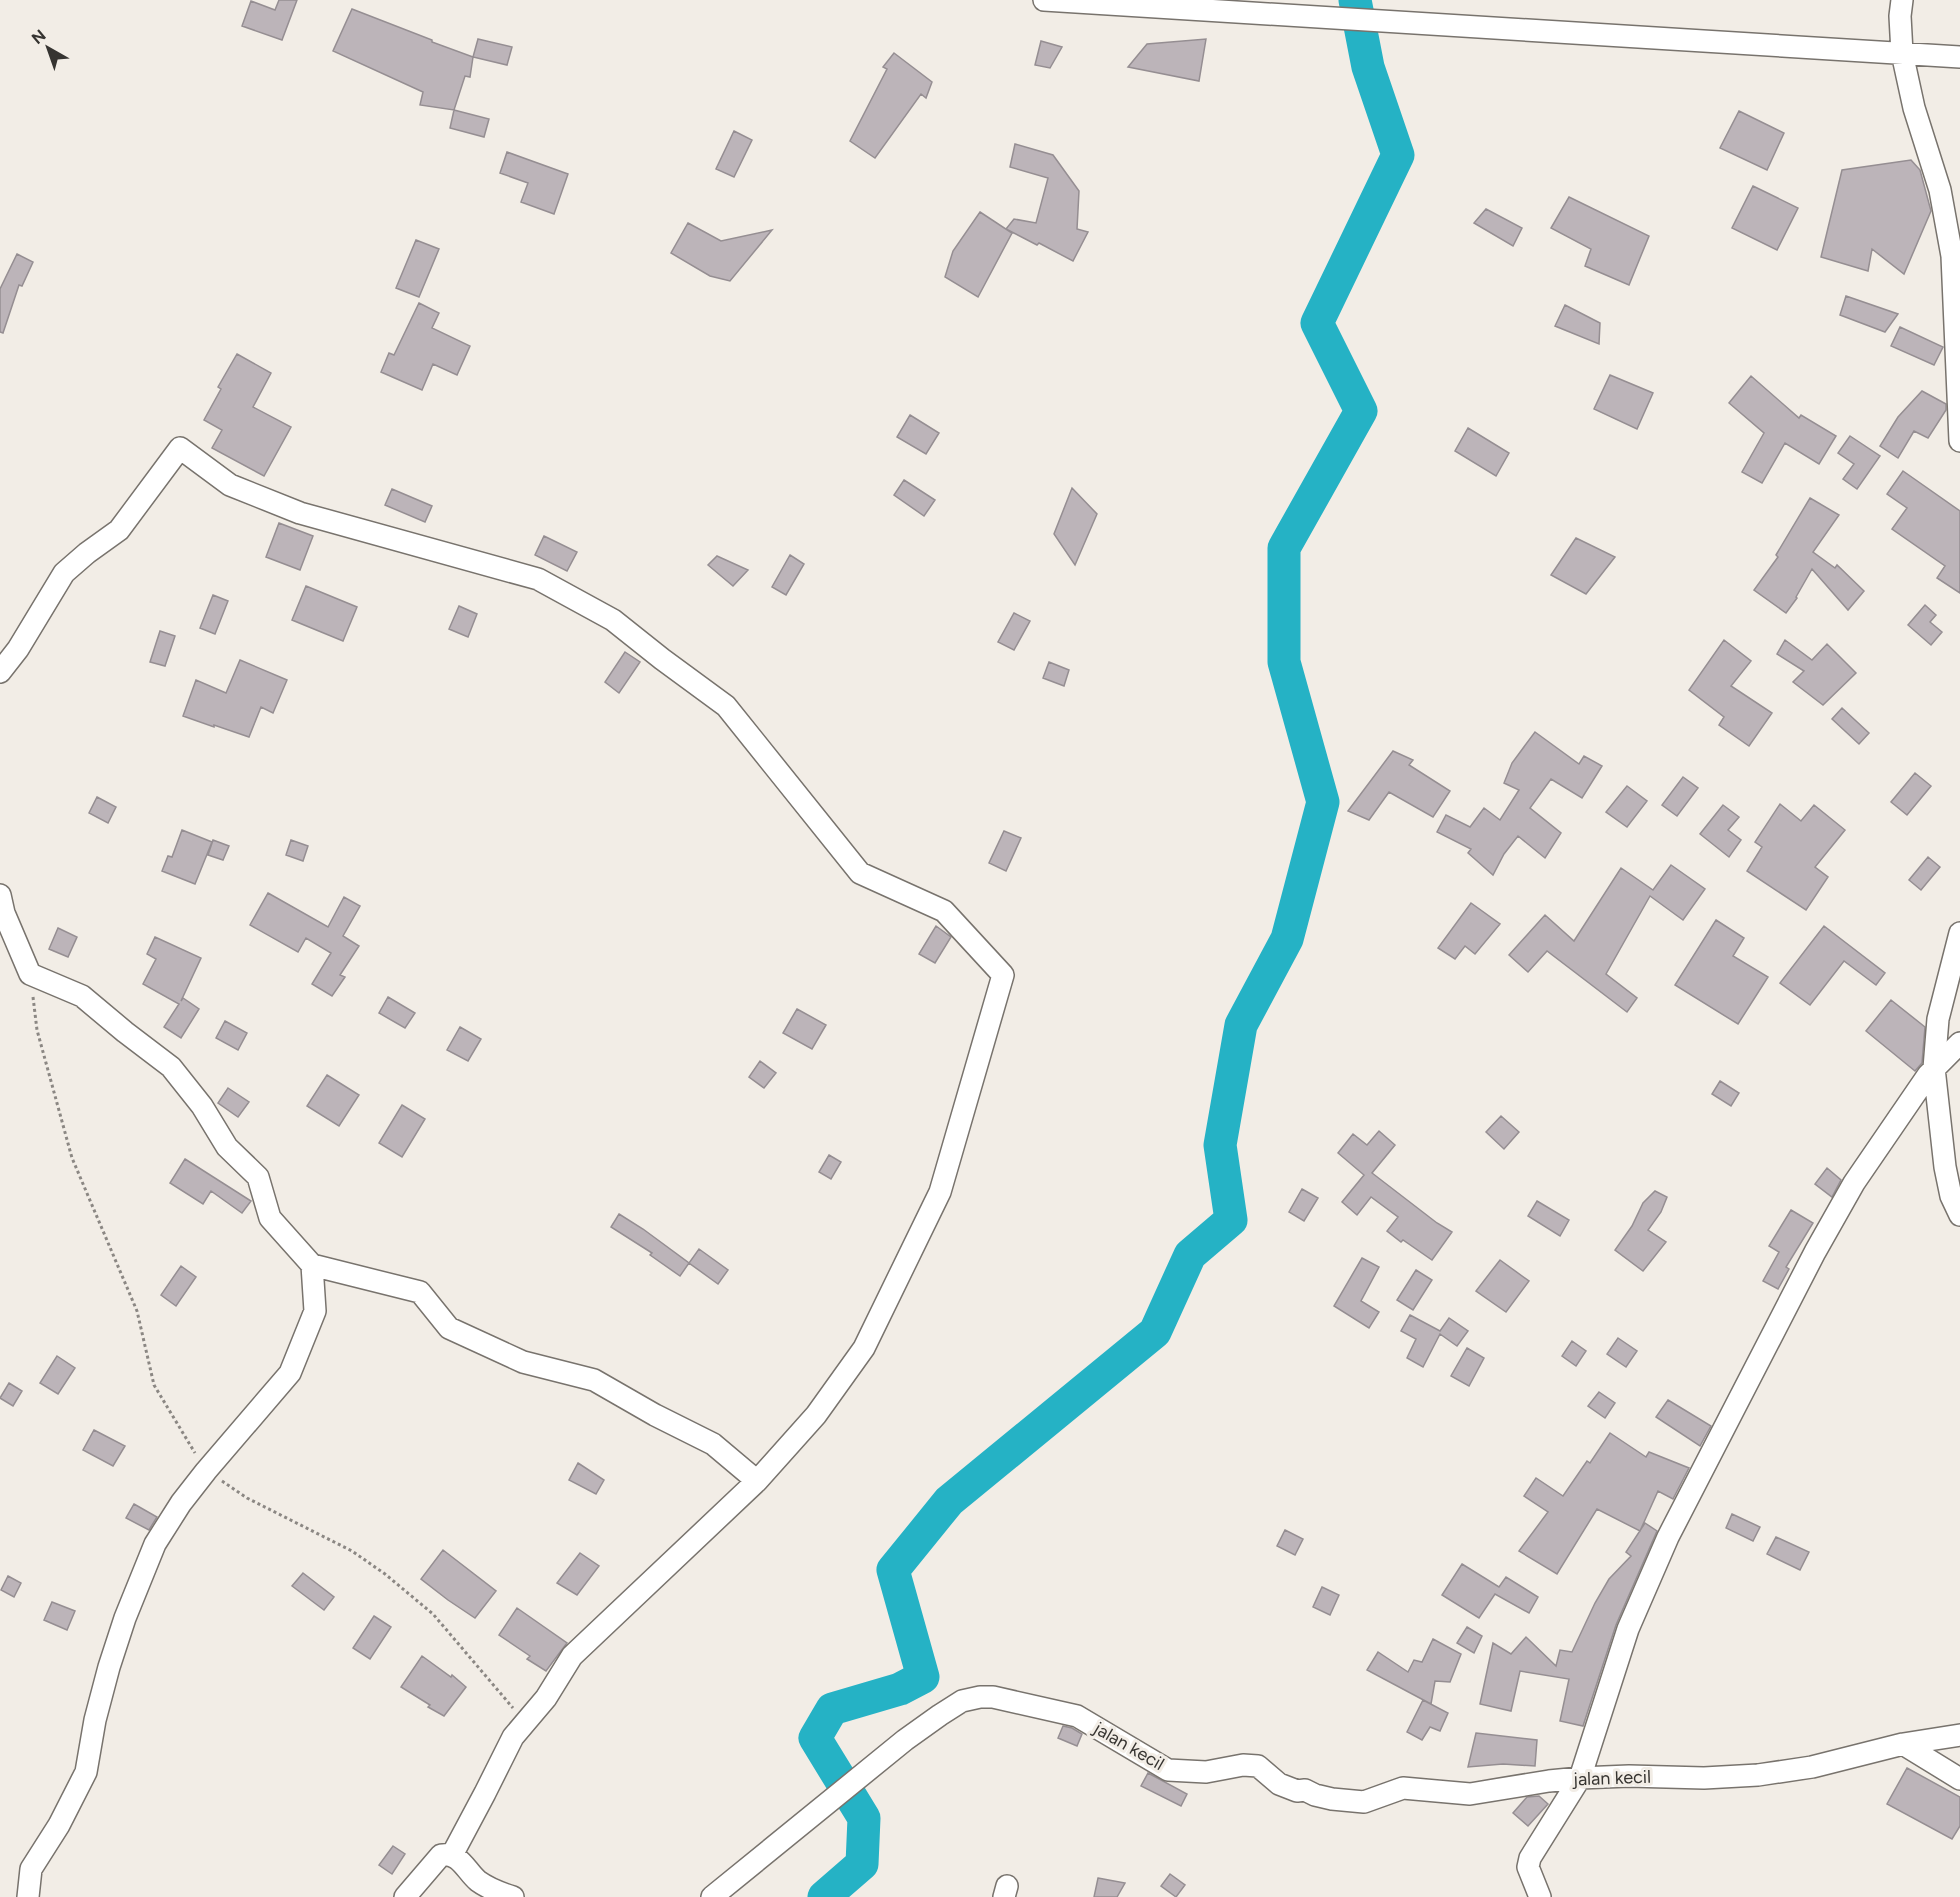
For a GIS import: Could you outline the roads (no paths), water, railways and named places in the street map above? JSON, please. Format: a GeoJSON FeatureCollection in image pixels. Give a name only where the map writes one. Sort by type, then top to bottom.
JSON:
{"type":"FeatureCollection","features":[{"type":"Feature","properties":{"kind":"street"},"geometry":{"type":"LineString","coordinates":[[1044,0],[1960,57]]}},
{"type":"Feature","properties":{"kind":"street"},"geometry":{"type":"LineString","coordinates":[[1902,0],[1900,16],[1902,53],[1914,108],[1940,190],[1952,256],[1960,441]]}},
{"type":"Feature","properties":{"kind":"street"},"geometry":{"type":"LineString","coordinates":[[0,672],[18,649],[64,573],[119,530],[180,448],[230,485],[300,513],[538,579],[613,620],[726,706],[860,873],[944,911],[1003,975],[940,1192],[864,1348],[816,1415],[757,1481],[572,1656],[546,1698],[513,1737],[452,1855]]}},
{"type":"Feature","properties":{"kind":"street"},"geometry":{"type":"LineString","coordinates":[[0,895],[4,913],[30,974],[82,996],[171,1067],[202,1106],[227,1147],[258,1177],[270,1218],[312,1265],[420,1292],[449,1328],[523,1362],[594,1380],[655,1415],[713,1444],[757,1481]]}},
{"type":"Feature","properties":{"kind":"street"},"geometry":{"type":"LineString","coordinates":[[1960,933],[1938,1019],[1934,1068],[1945,1167],[1951,1196],[1960,1215]]}},
{"type":"Feature","properties":{"kind":"street"},"geometry":{"type":"LineString","coordinates":[[1540,1897],[1528,1867],[1530,1858],[1580,1778],[1628,1629],[1668,1537],[1774,1331],[1854,1183],[1934,1068],[1960,1043]]}},
{"type":"Feature","properties":{"kind":"street"},"geometry":{"type":"LineString","coordinates":[[28,1897],[31,1869],[59,1825],[86,1772],[95,1720],[109,1667],[125,1618],[155,1544],[181,1503],[206,1471],[290,1373],[315,1311],[312,1265]]}},
{"type":"Feature","properties":{"kind":"street","name":"jalan kecil"},"geometry":{"type":"LineString","coordinates":[[712,1897],[905,1740],[962,1701],[980,1697],[993,1697],[1077,1716],[1168,1770],[1206,1772],[1243,1765],[1258,1766],[1280,1784],[1297,1791],[1305,1790],[1332,1799],[1364,1802],[1403,1788],[1470,1794],[1580,1778],[1629,1776],[1704,1778],[1758,1775],[1812,1767],[1903,1744],[1960,1735]]}},
{"type":"Feature","properties":{"kind":"street"},"geometry":{"type":"LineString","coordinates":[[1903,1744],[1960,1779]]}},
{"type":"Feature","properties":{"kind":"street"},"geometry":{"type":"LineString","coordinates":[[405,1897],[441,1855],[456,1857],[476,1879],[487,1887],[513,1897]]}},
{"type":"Feature","properties":{"kind":"waterway"},"geometry":{"type":"LineString","coordinates":[[824,1897],[862,1864],[864,1818],[815,1738],[832,1709],[900,1689],[923,1677],[893,1570],[949,1501],[1155,1332],[1190,1255],[1231,1220],[1220,1145],[1241,1025],[1287,939],[1323,802],[1284,662],[1284,548],[1361,411],[1317,323],[1398,155],[1368,67],[1355,0]]}}]}
